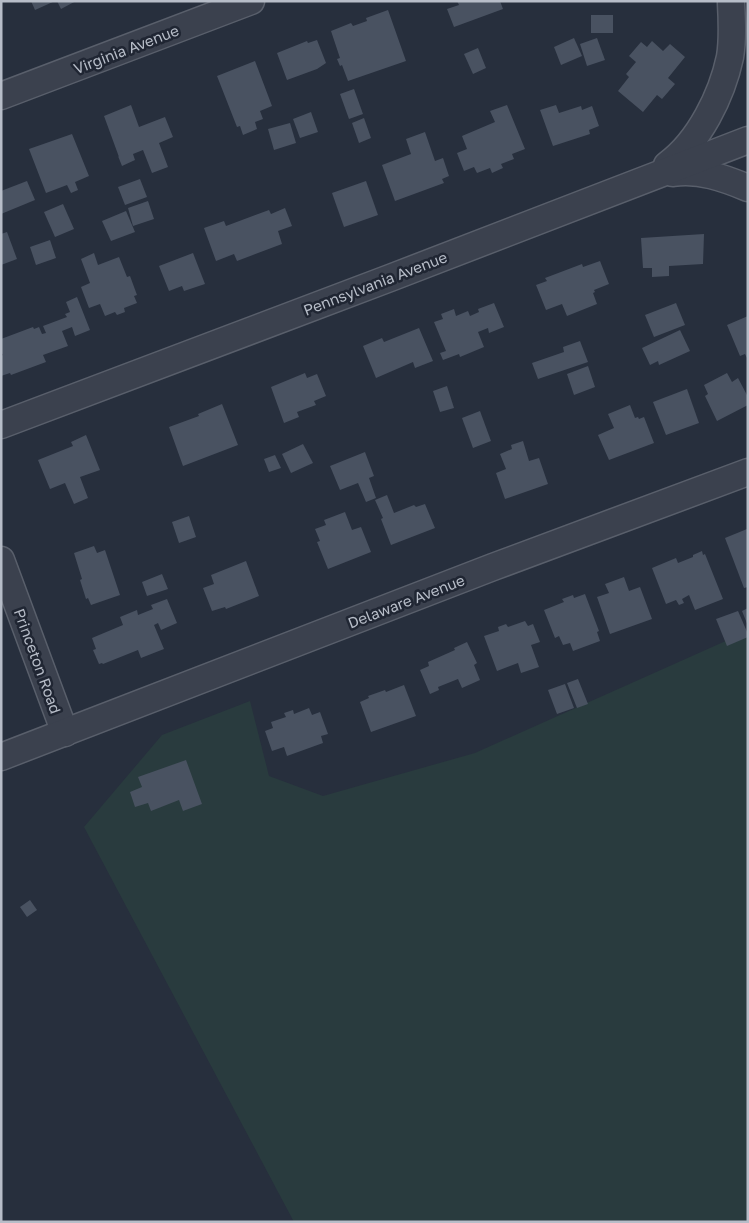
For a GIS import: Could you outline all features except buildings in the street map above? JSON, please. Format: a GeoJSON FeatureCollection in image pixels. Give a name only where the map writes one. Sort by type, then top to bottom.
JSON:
{"type":"FeatureCollection","features":[{"type":"Feature","properties":{"kind":"street","name":"Virginia Avenue"},"geometry":{"type":"LineString","coordinates":[[1,96],[251,1]]}},
{"type":"Feature","properties":{"kind":"street"},"geometry":{"type":"LineString","coordinates":[[730,2],[748,24]]}},
{"type":"Feature","properties":{"kind":"street"},"geometry":{"type":"LineString","coordinates":[[730,2],[748,46]]}},
{"type":"Feature","properties":{"kind":"street"},"geometry":{"type":"LineString","coordinates":[[650,177],[677,158],[689,146],[705,122],[721,86],[730,57],[732,27],[730,2]]}},
{"type":"Feature","properties":{"kind":"street","name":"Pennsylvania Avenue"},"geometry":{"type":"LineString","coordinates":[[1,425],[748,140]]}},
{"type":"Feature","properties":{"kind":"street"},"geometry":{"type":"LineString","coordinates":[[650,177],[680,172],[701,173],[729,180],[748,188]]}},
{"type":"Feature","properties":{"kind":"street","name":"Delaware Avenue"},"geometry":{"type":"LineString","coordinates":[[1,757],[493,567],[748,472]]}},
{"type":"Feature","properties":{"kind":"street","name":"Princeton Road"},"geometry":{"type":"LineString","coordinates":[[1,560],[65,733]]}},
{"type":"Feature","properties":{"kind":"shaded area"},"geometry":{"type":"Polygon","coordinates":[[[748,631],[748,1222],[294,1222],[84,827],[162,735],[250,701],[269,776],[323,796],[475,753],[748,631]]]}}]}
